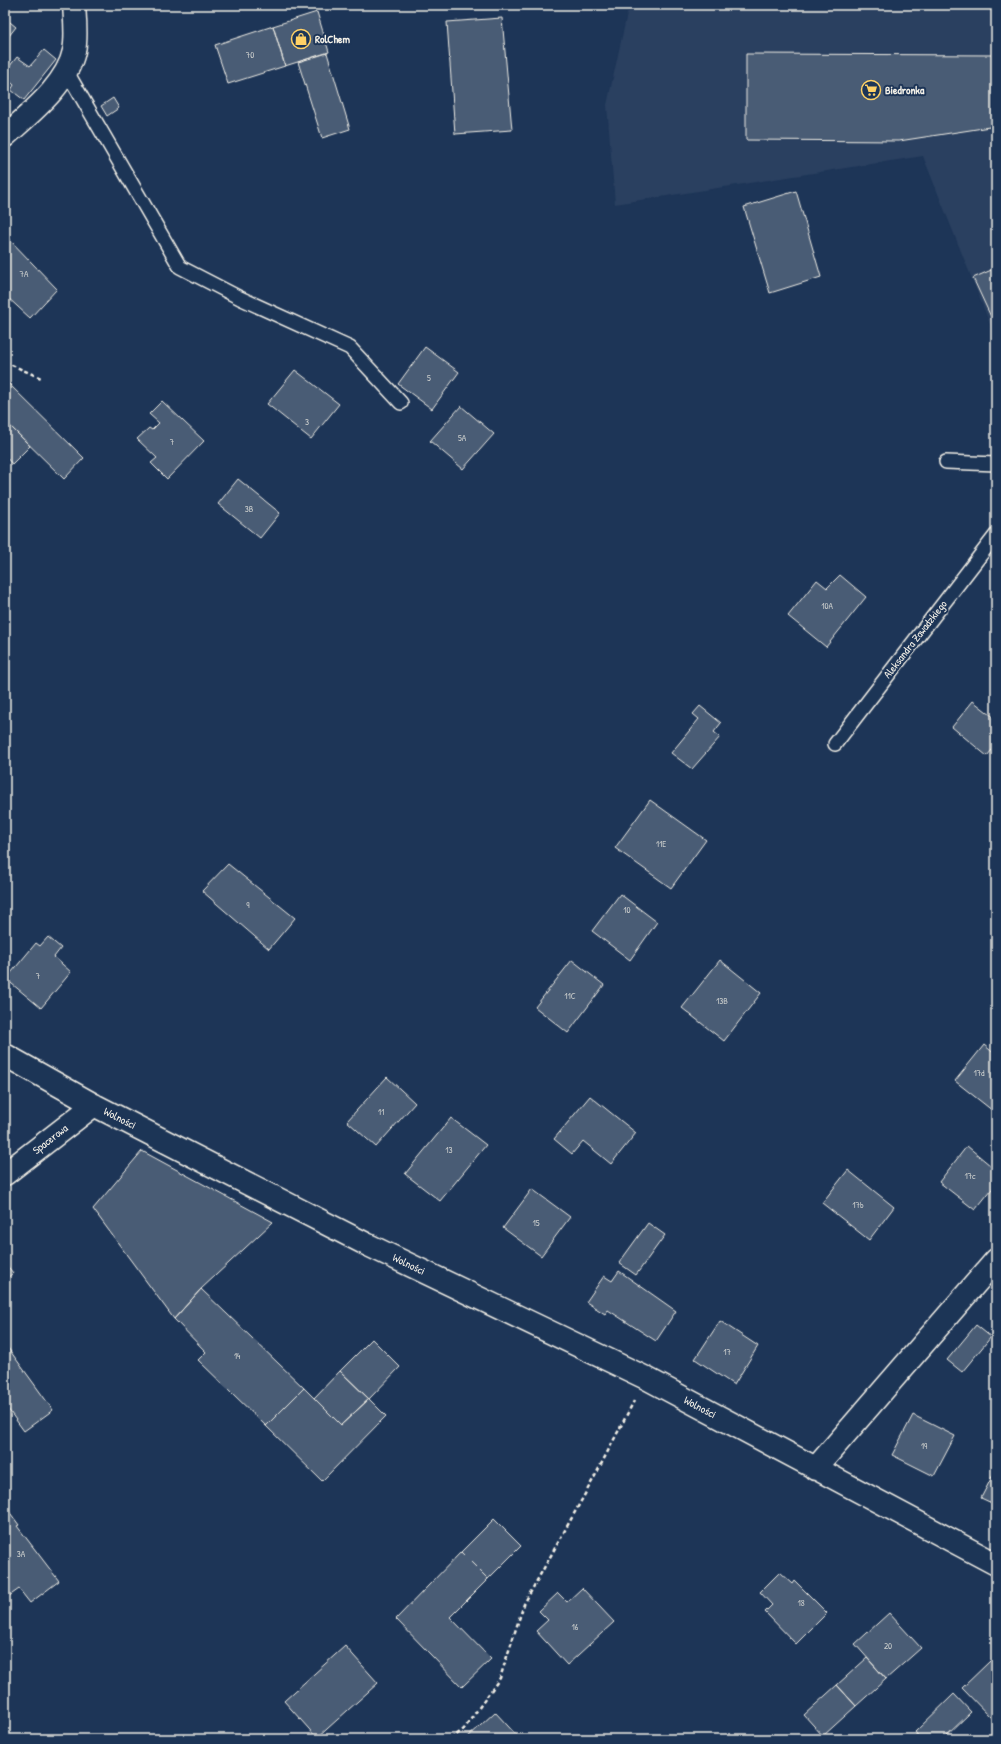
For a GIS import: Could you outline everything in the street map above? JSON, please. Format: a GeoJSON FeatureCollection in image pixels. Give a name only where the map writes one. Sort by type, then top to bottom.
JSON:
{"type":"FeatureCollection","features":[{"type":"Feature","properties":{"kind":"street"},"geometry":{"type":"LineString","coordinates":[[5,136],[56,86],[67,72],[74,51],[74,5]]}},
{"type":"Feature","properties":{"kind":"street","name":"Wolności"},"geometry":{"type":"LineString","coordinates":[[5,1055],[94,1105],[366,1244],[646,1378],[996,1564]]}},
{"type":"Feature","properties":{"kind":"street","name":"Spacerowa"},"geometry":{"type":"LineString","coordinates":[[5,1174],[94,1105]]}},
{"type":"Feature","properties":{"kind":"street"},"geometry":{"type":"LineString","coordinates":[[815,1469],[996,1260]]}},
{"type":"Feature","properties":{"kind":"lane"},"geometry":{"type":"LineString","coordinates":[[67,72],[180,267],[240,298],[350,348],[401,403]]}},
{"type":"Feature","properties":{"kind":"lane"},"geometry":{"type":"LineString","coordinates":[[946,462],[996,464]]}},
{"type":"Feature","properties":{"kind":"lane","name":"Aleksandra Zawadzkiego"},"geometry":{"type":"LineString","coordinates":[[835,744],[996,535]]}},
{"type":"Feature","properties":{"kind":"path"},"geometry":{"type":"LineString","coordinates":[[5,362],[41,378]]}},
{"type":"Feature","properties":{"kind":"path"},"geometry":{"type":"LineString","coordinates":[[451,1739],[464,1729],[500,1678],[524,1604],[595,1476],[646,1378]]}},
{"type":"Feature","properties":{"kind":"shaded area"},"geometry":{"type":"Polygon","coordinates":[[[629,5],[996,5],[996,339],[923,156],[615,204],[607,105],[629,5]]]}},
{"type":"Feature","properties":{"kind":"building","name":"RolChem"},"geometry":{"type":"Polygon","coordinates":[[[317,12],[329,52],[285,66],[273,26],[317,12]]]}},
{"type":"Feature","properties":{"kind":"building"},"geometry":{"type":"Polygon","coordinates":[[[5,18],[16,27],[5,41],[5,18]]]}},
{"type":"Feature","properties":{"kind":"building"},"geometry":{"type":"Polygon","coordinates":[[[502,18],[512,130],[455,134],[447,22],[502,18]]]}},
{"type":"Feature","properties":{"kind":"building"},"geometry":{"type":"Polygon","coordinates":[[[273,26],[285,66],[228,84],[215,45],[273,26]]]}},
{"type":"Feature","properties":{"kind":"building"},"geometry":{"type":"Polygon","coordinates":[[[44,50],[56,60],[24,100],[11,90],[14,85],[5,77],[5,72],[17,57],[30,66],[44,50]]]}},
{"type":"Feature","properties":{"kind":"building"},"geometry":{"type":"Polygon","coordinates":[[[327,53],[350,129],[322,138],[298,62],[327,53]]]}},
{"type":"Feature","properties":{"kind":"building","name":"Biedronka"},"geometry":{"type":"Polygon","coordinates":[[[746,54],[996,55],[996,126],[899,141],[746,140],[746,54]]]}},
{"type":"Feature","properties":{"kind":"building"},"geometry":{"type":"Polygon","coordinates":[[[113,98],[119,108],[107,116],[101,106],[113,98]]]}},
{"type":"Feature","properties":{"kind":"building"},"geometry":{"type":"Polygon","coordinates":[[[796,191],[821,277],[770,293],[744,207],[796,191]]]}},
{"type":"Feature","properties":{"kind":"building"},"geometry":{"type":"Polygon","coordinates":[[[9,239],[57,289],[30,318],[5,295],[5,242],[9,239]]]}},
{"type":"Feature","properties":{"kind":"building"},"geometry":{"type":"Polygon","coordinates":[[[996,268],[996,317],[992,319],[973,278],[996,268]]]}},
{"type":"Feature","properties":{"kind":"building"},"geometry":{"type":"Polygon","coordinates":[[[425,347],[459,372],[432,409],[398,384],[425,347]]]}},
{"type":"Feature","properties":{"kind":"building"},"geometry":{"type":"Polygon","coordinates":[[[295,370],[339,404],[311,439],[267,404],[295,370]]]}},
{"type":"Feature","properties":{"kind":"building"},"geometry":{"type":"Polygon","coordinates":[[[5,380],[84,458],[64,479],[5,421],[5,380]]]}},
{"type":"Feature","properties":{"kind":"building"},"geometry":{"type":"Polygon","coordinates":[[[162,401],[204,441],[167,479],[151,463],[157,458],[137,439],[149,428],[152,430],[159,423],[149,414],[162,401]]]}},
{"type":"Feature","properties":{"kind":"building"},"geometry":{"type":"Polygon","coordinates":[[[461,406],[494,434],[463,469],[430,441],[461,406]]]}},
{"type":"Feature","properties":{"kind":"building"},"geometry":{"type":"Polygon","coordinates":[[[5,421],[30,446],[12,464],[5,456],[5,421]]]}},
{"type":"Feature","properties":{"kind":"building"},"geometry":{"type":"Polygon","coordinates":[[[238,479],[280,513],[260,538],[218,504],[238,479]]]}},
{"type":"Feature","properties":{"kind":"building"},"geometry":{"type":"Polygon","coordinates":[[[840,575],[866,597],[826,647],[788,616],[817,580],[827,588],[840,575]]]}},
{"type":"Feature","properties":{"kind":"building"},"geometry":{"type":"Polygon","coordinates":[[[973,701],[996,719],[996,745],[987,756],[952,727],[973,701]]]}},
{"type":"Feature","properties":{"kind":"building"},"geometry":{"type":"Polygon","coordinates":[[[700,706],[721,723],[714,732],[720,737],[692,769],[671,753],[699,719],[693,714],[700,706]]]}},
{"type":"Feature","properties":{"kind":"building"},"geometry":{"type":"Polygon","coordinates":[[[650,800],[706,840],[671,888],[615,848],[650,800]]]}},
{"type":"Feature","properties":{"kind":"building"},"geometry":{"type":"Polygon","coordinates":[[[228,864],[295,918],[269,949],[202,891],[228,864]]]}},
{"type":"Feature","properties":{"kind":"building"},"geometry":{"type":"Polygon","coordinates":[[[620,894],[657,922],[630,960],[592,931],[620,894]]]}},
{"type":"Feature","properties":{"kind":"building"},"geometry":{"type":"Polygon","coordinates":[[[48,937],[61,948],[54,957],[71,972],[41,1008],[6,979],[36,943],[40,946],[48,937]]]}},
{"type":"Feature","properties":{"kind":"building"},"geometry":{"type":"Polygon","coordinates":[[[572,960],[604,985],[568,1033],[535,1007],[572,960]]]}},
{"type":"Feature","properties":{"kind":"building"},"geometry":{"type":"Polygon","coordinates":[[[720,960],[761,993],[724,1041],[682,1008],[720,960]]]}},
{"type":"Feature","properties":{"kind":"building"},"geometry":{"type":"Polygon","coordinates":[[[984,1045],[996,1055],[996,1107],[993,1111],[955,1081],[984,1045]]]}},
{"type":"Feature","properties":{"kind":"building"},"geometry":{"type":"Polygon","coordinates":[[[387,1077],[415,1103],[376,1147],[347,1121],[387,1077]]]}},
{"type":"Feature","properties":{"kind":"building"},"geometry":{"type":"Polygon","coordinates":[[[590,1096],[636,1133],[611,1164],[583,1141],[572,1154],[554,1139],[590,1096]]]}},
{"type":"Feature","properties":{"kind":"building"},"geometry":{"type":"Polygon","coordinates":[[[451,1118],[486,1145],[440,1201],[405,1174],[451,1118]]]}},
{"type":"Feature","properties":{"kind":"building"},"geometry":{"type":"Polygon","coordinates":[[[967,1146],[996,1170],[996,1184],[975,1210],[939,1182],[967,1146]]]}},
{"type":"Feature","properties":{"kind":"building"},"geometry":{"type":"Polygon","coordinates":[[[142,1151],[273,1222],[201,1289],[174,1319],[93,1209],[142,1151]]]}},
{"type":"Feature","properties":{"kind":"building"},"geometry":{"type":"Polygon","coordinates":[[[848,1170],[894,1207],[869,1240],[822,1203],[848,1170]]]}},
{"type":"Feature","properties":{"kind":"building"},"geometry":{"type":"Polygon","coordinates":[[[532,1189],[570,1217],[541,1256],[503,1228],[532,1189]]]}},
{"type":"Feature","properties":{"kind":"building"},"geometry":{"type":"Polygon","coordinates":[[[648,1223],[665,1235],[636,1275],[619,1263],[648,1223]]]}},
{"type":"Feature","properties":{"kind":"building"},"geometry":{"type":"Polygon","coordinates":[[[5,1263],[13,1273],[5,1280],[5,1263]]]}},
{"type":"Feature","properties":{"kind":"building"},"geometry":{"type":"Polygon","coordinates":[[[619,1271],[676,1311],[656,1341],[608,1310],[605,1314],[586,1302],[604,1276],[612,1281],[619,1271]]]}},
{"type":"Feature","properties":{"kind":"building"},"geometry":{"type":"Polygon","coordinates":[[[201,1289],[304,1388],[266,1426],[198,1360],[206,1352],[174,1319],[201,1289]]]}},
{"type":"Feature","properties":{"kind":"building"},"geometry":{"type":"Polygon","coordinates":[[[720,1321],[758,1346],[734,1385],[695,1359],[720,1321]]]}},
{"type":"Feature","properties":{"kind":"building"},"geometry":{"type":"Polygon","coordinates":[[[976,1325],[991,1337],[962,1372],[947,1360],[976,1325]]]}},
{"type":"Feature","properties":{"kind":"building"},"geometry":{"type":"Polygon","coordinates":[[[372,1339],[400,1367],[369,1399],[340,1371],[372,1339]]]}},
{"type":"Feature","properties":{"kind":"building"},"geometry":{"type":"Polygon","coordinates":[[[8,1348],[53,1410],[24,1431],[5,1405],[5,1350],[8,1348]]]}},
{"type":"Feature","properties":{"kind":"building"},"geometry":{"type":"Polygon","coordinates":[[[340,1371],[369,1399],[341,1425],[314,1398],[340,1371]]]}},
{"type":"Feature","properties":{"kind":"building"},"geometry":{"type":"Polygon","coordinates":[[[304,1388],[341,1425],[369,1399],[386,1416],[322,1481],[266,1426],[304,1388]]]}},
{"type":"Feature","properties":{"kind":"building"},"geometry":{"type":"Polygon","coordinates":[[[913,1415],[955,1436],[934,1476],[892,1455],[913,1415]]]}},
{"type":"Feature","properties":{"kind":"building"},"geometry":{"type":"Polygon","coordinates":[[[996,1469],[996,1505],[981,1498],[996,1469]]]}},
{"type":"Feature","properties":{"kind":"building"},"geometry":{"type":"Polygon","coordinates":[[[5,1506],[19,1525],[17,1526],[59,1581],[30,1603],[19,1589],[5,1599],[5,1506]]]}},
{"type":"Feature","properties":{"kind":"building"},"geometry":{"type":"Polygon","coordinates":[[[494,1519],[521,1546],[488,1579],[461,1552],[494,1519]]]}},
{"type":"Feature","properties":{"kind":"building"},"geometry":{"type":"Polygon","coordinates":[[[461,1552],[488,1579],[450,1617],[491,1659],[462,1687],[396,1619],[461,1552]]]}},
{"type":"Feature","properties":{"kind":"building"},"geometry":{"type":"Polygon","coordinates":[[[780,1572],[793,1584],[795,1581],[827,1613],[796,1644],[765,1612],[772,1605],[760,1592],[780,1572]]]}},
{"type":"Feature","properties":{"kind":"building"},"geometry":{"type":"Polygon","coordinates":[[[582,1588],[614,1622],[567,1665],[536,1631],[548,1620],[539,1611],[558,1593],[567,1602],[582,1588]]]}},
{"type":"Feature","properties":{"kind":"building"},"geometry":{"type":"Polygon","coordinates":[[[889,1613],[921,1648],[886,1679],[855,1644],[889,1613]]]}},
{"type":"Feature","properties":{"kind":"building"},"geometry":{"type":"Polygon","coordinates":[[[345,1646],[378,1683],[317,1738],[284,1701],[345,1646]]]}},
{"type":"Feature","properties":{"kind":"building"},"geometry":{"type":"Polygon","coordinates":[[[867,1658],[886,1679],[856,1706],[837,1685],[867,1658]]]}},
{"type":"Feature","properties":{"kind":"building"},"geometry":{"type":"Polygon","coordinates":[[[990,1661],[996,1667],[996,1713],[991,1718],[962,1688],[990,1661]]]}},
{"type":"Feature","properties":{"kind":"building"},"geometry":{"type":"Polygon","coordinates":[[[837,1685],[856,1706],[823,1736],[804,1715],[837,1685]]]}},
{"type":"Feature","properties":{"kind":"building"},"geometry":{"type":"Polygon","coordinates":[[[954,1694],[971,1712],[943,1739],[921,1739],[915,1732],[954,1694]]]}},
{"type":"Feature","properties":{"kind":"building"},"geometry":{"type":"Polygon","coordinates":[[[495,1712],[520,1739],[466,1739],[495,1712]]]}},
{"type":"Feature","properties":{"kind":"place","name":"RolChem"},"geometry":{"type":"Point","coordinates":[301,39]}},
{"type":"Feature","properties":{"kind":"place","name":"Biedronka"},"geometry":{"type":"Point","coordinates":[871,90]}}]}
